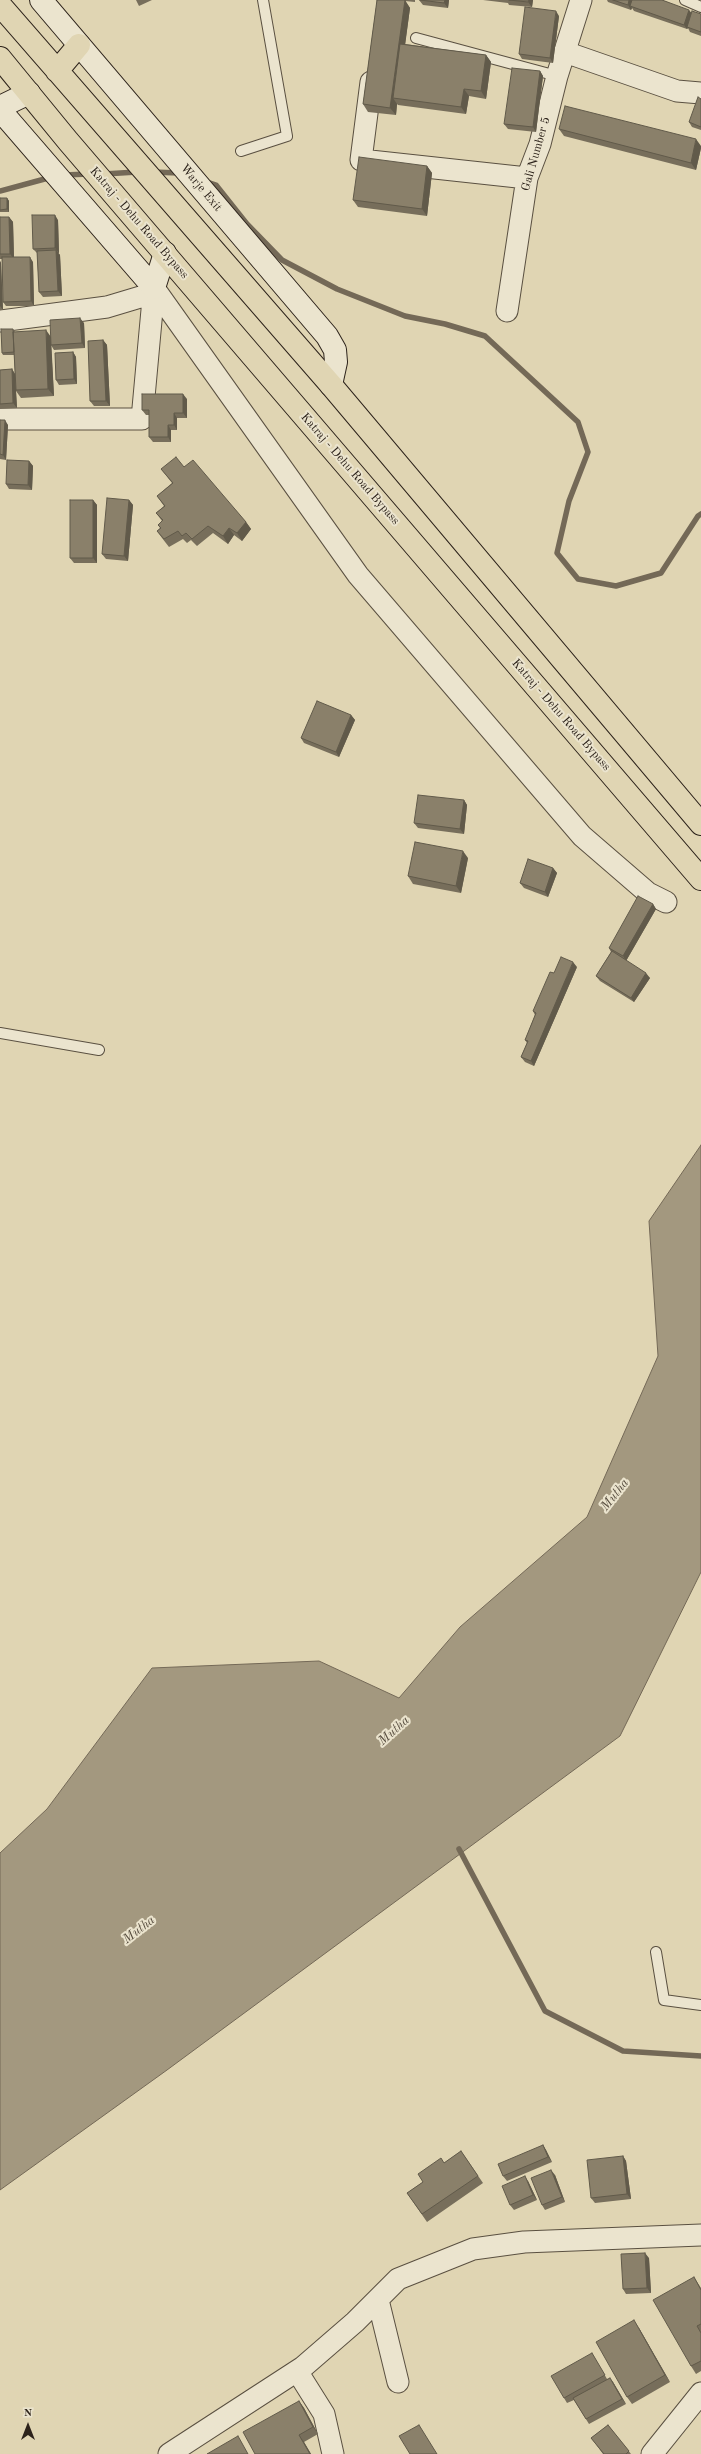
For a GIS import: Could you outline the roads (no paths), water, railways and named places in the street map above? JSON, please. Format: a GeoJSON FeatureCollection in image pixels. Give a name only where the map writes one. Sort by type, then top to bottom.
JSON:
{"type":"FeatureCollection","features":[{"type":"Feature","properties":{"kind":"highway"},"geometry":{"type":"LineString","coordinates":[[0,5],[331,385],[701,824]]}},
{"type":"Feature","properties":{"kind":"highway"},"geometry":{"type":"LineString","coordinates":[[57,71],[79,45]]}},
{"type":"Feature","properties":{"kind":"highway","name":"Katraj - Dehu Road Bypass"},"geometry":{"type":"LineString","coordinates":[[0,58],[30,93],[68,142],[131,213],[701,879]]}},
{"type":"Feature","properties":{"kind":"street","name":"Warje Exit"},"geometry":{"type":"LineString","coordinates":[[41,0],[327,336],[335,350],[336,362],[331,385]]}},
{"type":"Feature","properties":{"kind":"street","name":"Gali Number 5"},"geometry":{"type":"LineString","coordinates":[[507,311],[527,178],[540,144],[557,76],[581,0]]}},
{"type":"Feature","properties":{"kind":"street"},"geometry":{"type":"LineString","coordinates":[[565,52],[677,91],[701,93]]}},
{"type":"Feature","properties":{"kind":"street"},"geometry":{"type":"LineString","coordinates":[[373,65],[361,160],[527,178]]}},
{"type":"Feature","properties":{"kind":"street"},"geometry":{"type":"LineString","coordinates":[[30,93],[0,109],[154,288],[358,575],[582,836],[648,893],[666,902]]}},
{"type":"Feature","properties":{"kind":"street"},"geometry":{"type":"LineString","coordinates":[[0,419],[142,419],[154,288],[165,253]]}},
{"type":"Feature","properties":{"kind":"street"},"geometry":{"type":"LineString","coordinates":[[0,321],[108,307],[147,295],[154,288]]}},
{"type":"Feature","properties":{"kind":"street"},"geometry":{"type":"LineString","coordinates":[[169,2454],[297,2372],[355,2322],[398,2279],[473,2249],[524,2242],[701,2235]]}},
{"type":"Feature","properties":{"kind":"street"},"geometry":{"type":"LineString","coordinates":[[378,2300],[398,2382]]}},
{"type":"Feature","properties":{"kind":"street"},"geometry":{"type":"LineString","coordinates":[[297,2372],[324,2414],[333,2454]]}},
{"type":"Feature","properties":{"kind":"street"},"geometry":{"type":"LineString","coordinates":[[652,2454],[701,2393]]}},
{"type":"Feature","properties":{"kind":"lane"},"geometry":{"type":"LineString","coordinates":[[241,151],[287,136],[263,0]]}},
{"type":"Feature","properties":{"kind":"lane"},"geometry":{"type":"LineString","coordinates":[[685,0],[701,7]]}},
{"type":"Feature","properties":{"kind":"lane"},"geometry":{"type":"LineString","coordinates":[[416,38],[557,76]]}},
{"type":"Feature","properties":{"kind":"lane"},"geometry":{"type":"LineString","coordinates":[[0,1033],[99,1050]]}},
{"type":"Feature","properties":{"kind":"lane"},"geometry":{"type":"LineString","coordinates":[[656,1952],[664,2000],[701,2005]]}},
{"type":"Feature","properties":{"kind":"water","name":"Mutha"},"geometry":{"type":"Polygon","coordinates":[[[701,1145],[701,1572],[620,1736],[167,2070],[0,2190],[0,1853],[47,1809],[152,1668],[319,1661],[399,1698],[460,1627],[587,1517],[658,1356],[649,1221],[701,1145]]]}},
{"type":"Feature","properties":{"kind":"waterway"},"geometry":{"type":"LineString","coordinates":[[104,174],[137,172]]}},
{"type":"Feature","properties":{"kind":"waterway"},"geometry":{"type":"LineString","coordinates":[[152,172],[179,173]]}},
{"type":"Feature","properties":{"kind":"waterway"},"geometry":{"type":"LineString","coordinates":[[64,175],[89,174]]}},
{"type":"Feature","properties":{"kind":"waterway"},"geometry":{"type":"LineString","coordinates":[[0,191],[52,177]]}},
{"type":"Feature","properties":{"kind":"waterway"},"geometry":{"type":"LineString","coordinates":[[204,181],[216,185],[247,224],[282,260],[337,289],[405,316],[445,324],[485,336],[578,422],[588,452],[569,501],[557,553],[578,579],[616,586],[661,573],[698,516],[701,514]]}},
{"type":"Feature","properties":{"kind":"waterway"},"geometry":{"type":"LineString","coordinates":[[459,1849],[545,2011],[623,2051],[701,2056]]}}]}
